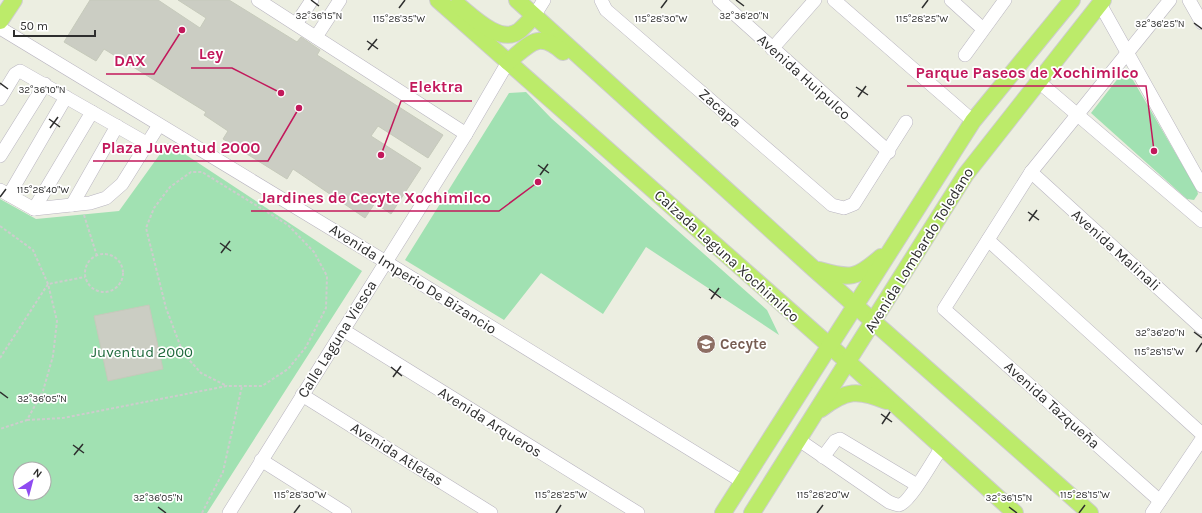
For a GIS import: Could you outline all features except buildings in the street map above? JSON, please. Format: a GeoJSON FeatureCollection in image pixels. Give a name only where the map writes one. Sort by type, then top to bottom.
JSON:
{"type":"FeatureCollection","features":[{"type":"Feature","properties":{"kind":"main road"},"geometry":{"type":"LineString","coordinates":[[0,21],[14,0]]}},
{"type":"Feature","properties":{"kind":"main road","name":"Calzada Laguna Xochimilco"},"geometry":{"type":"LineString","coordinates":[[438,0],[848,362],[1016,513]]}},
{"type":"Feature","properties":{"kind":"main road"},"geometry":{"type":"LineString","coordinates":[[452,0],[493,32],[504,34],[518,32],[534,16]]}},
{"type":"Feature","properties":{"kind":"main road"},"geometry":{"type":"LineString","coordinates":[[517,0],[814,269],[1090,513]]}},
{"type":"Feature","properties":{"kind":"main road","name":"Avenida Lombardo Toledano"},"geometry":{"type":"LineString","coordinates":[[723,513],[973,121],[1072,0]]}},
{"type":"Feature","properties":{"kind":"main road","name":"Avenida Lombardo Toledano"},"geometry":{"type":"LineString","coordinates":[[752,513],[966,174],[1101,2]]}},
{"type":"Feature","properties":{"kind":"main road"},"geometry":{"type":"LineString","coordinates":[[508,62],[530,44],[539,41],[552,43],[643,123],[659,134],[669,138]]}},
{"type":"Feature","properties":{"kind":"main road"},"geometry":{"type":"LineString","coordinates":[[1026,56],[1039,82]]}},
{"type":"Feature","properties":{"kind":"main road"},"geometry":{"type":"LineString","coordinates":[[814,269],[842,277],[855,275],[866,270],[894,245]]}},
{"type":"Feature","properties":{"kind":"main road"},"geometry":{"type":"LineString","coordinates":[[815,414],[830,402],[845,394],[860,392],[871,394],[894,404]]}},
{"type":"Feature","properties":{"kind":"street"},"geometry":{"type":"LineString","coordinates":[[258,0],[466,134]]}},
{"type":"Feature","properties":{"kind":"street"},"geometry":{"type":"LineString","coordinates":[[296,24],[312,0]]}},
{"type":"Feature","properties":{"kind":"street"},"geometry":{"type":"LineString","coordinates":[[316,37],[340,0]]}},
{"type":"Feature","properties":{"kind":"street"},"geometry":{"type":"LineString","coordinates":[[534,16],[544,0]]}},
{"type":"Feature","properties":{"kind":"street","name":"Zacapa"},"geometry":{"type":"LineString","coordinates":[[601,0],[606,10],[832,204],[844,208],[854,204],[889,152]]}},
{"type":"Feature","properties":{"kind":"street","name":"Avenida Huipulco"},"geometry":{"type":"LineString","coordinates":[[720,0],[772,49],[889,152]]}},
{"type":"Feature","properties":{"kind":"street"},"geometry":{"type":"LineString","coordinates":[[772,49],[815,0]]}},
{"type":"Feature","properties":{"kind":"street"},"geometry":{"type":"LineString","coordinates":[[834,0],[973,121]]}},
{"type":"Feature","properties":{"kind":"street"},"geometry":{"type":"LineString","coordinates":[[950,0],[983,29]]}},
{"type":"Feature","properties":{"kind":"street"},"geometry":{"type":"LineString","coordinates":[[964,55],[1005,0]]}},
{"type":"Feature","properties":{"kind":"street"},"geometry":{"type":"LineString","coordinates":[[1170,0],[1031,172],[988,240],[1202,434]]}},
{"type":"Feature","properties":{"kind":"street"},"geometry":{"type":"LineString","coordinates":[[1189,0],[1202,23]]}},
{"type":"Feature","properties":{"kind":"street"},"geometry":{"type":"LineString","coordinates":[[1101,2],[1202,186]]}},
{"type":"Feature","properties":{"kind":"street","name":"Avenida Imperio De Bizancio"},"geometry":{"type":"LineString","coordinates":[[0,28],[386,262],[743,482]]}},
{"type":"Feature","properties":{"kind":"street","name":"Calle Laguna Viesca"},"geometry":{"type":"LineString","coordinates":[[229,513],[342,330],[466,134],[508,62]]}},
{"type":"Feature","properties":{"kind":"street"},"geometry":{"type":"LineString","coordinates":[[0,99],[15,74],[20,71],[148,144]]}},
{"type":"Feature","properties":{"kind":"street"},"geometry":{"type":"LineString","coordinates":[[1039,82],[1079,114],[1202,221]]}},
{"type":"Feature","properties":{"kind":"street"},"geometry":{"type":"LineString","coordinates":[[0,156],[45,84]]}},
{"type":"Feature","properties":{"kind":"street"},"geometry":{"type":"LineString","coordinates":[[66,97],[5,193],[34,209],[76,204],[106,198],[115,191],[148,144],[159,125]]}},
{"type":"Feature","properties":{"kind":"street"},"geometry":{"type":"LineString","coordinates":[[34,209],[92,112]]}},
{"type":"Feature","properties":{"kind":"street"},"geometry":{"type":"LineString","coordinates":[[889,152],[906,122]]}},
{"type":"Feature","properties":{"kind":"street"},"geometry":{"type":"LineString","coordinates":[[76,204],[117,126]]}},
{"type":"Feature","properties":{"kind":"street","name":"Avenida Malinali"},"geometry":{"type":"LineString","coordinates":[[1031,172],[1202,328]]}},
{"type":"Feature","properties":{"kind":"street","name":"Avenida Tazqueña"},"geometry":{"type":"LineString","coordinates":[[988,240],[944,308],[1160,501]]}},
{"type":"Feature","properties":{"kind":"street","name":"Avenida Arqueros"},"geometry":{"type":"LineString","coordinates":[[342,330],[638,513]]}},
{"type":"Feature","properties":{"kind":"street","name":"Avenida Atletas"},"geometry":{"type":"LineString","coordinates":[[302,395],[491,513]]}},
{"type":"Feature","properties":{"kind":"street"},"geometry":{"type":"LineString","coordinates":[[823,457],[836,439],[840,439],[917,485]]}},
{"type":"Feature","properties":{"kind":"street"},"geometry":{"type":"LineString","coordinates":[[1152,513],[1202,439]]}},
{"type":"Feature","properties":{"kind":"street"},"geometry":{"type":"LineString","coordinates":[[799,440],[890,502],[898,505],[904,502],[917,485],[942,447]]}},
{"type":"Feature","properties":{"kind":"street"},"geometry":{"type":"LineString","coordinates":[[261,460],[345,513]]}},
{"type":"Feature","properties":{"kind":"path"},"geometry":{"type":"LineString","coordinates":[[0,429],[27,420],[63,418],[227,386],[262,386],[288,369],[306,346],[326,308],[327,276],[314,252],[288,225],[202,172],[191,172],[170,187],[154,208],[146,228],[166,308],[183,353],[201,373],[227,386]]}},
{"type":"Feature","properties":{"kind":"path"},"geometry":{"type":"LineString","coordinates":[[76,204],[97,256]]}},
{"type":"Feature","properties":{"kind":"path"},"geometry":{"type":"LineString","coordinates":[[0,226],[33,250],[48,284],[57,321],[52,356],[43,391],[27,420]]}},
{"type":"Feature","properties":{"kind":"path"},"geometry":{"type":"LineString","coordinates":[[108,255],[117,260],[122,270],[121,280],[115,289],[105,292],[94,290],[85,277],[85,272],[89,262],[97,256],[108,255]]}},
{"type":"Feature","properties":{"kind":"path"},"geometry":{"type":"LineString","coordinates":[[0,358],[48,284],[85,277]]}},
{"type":"Feature","properties":{"kind":"path"},"geometry":{"type":"LineString","coordinates":[[202,513],[223,472],[242,386]]}},
{"type":"Feature","properties":{"kind":"green space"},"geometry":{"type":"Polygon","coordinates":[[[1126,68],[1197,190],[1198,194],[1194,200],[1187,199],[1091,113],[1126,68]]]}},
{"type":"Feature","properties":{"kind":"green space"},"geometry":{"type":"Polygon","coordinates":[[[526,92],[551,118],[767,310],[779,335],[646,247],[603,314],[541,273],[504,320],[405,260],[509,93],[526,92]]]}},
{"type":"Feature","properties":{"kind":"green space","name":"Juventud 2000"},"geometry":{"type":"Polygon","coordinates":[[[168,143],[362,271],[207,513],[0,513],[0,199],[36,219],[119,211],[168,143]]]}},
{"type":"Feature","properties":{"kind":"place","name":"DAX"},"geometry":{"type":"Point","coordinates":[182,30]}},
{"type":"Feature","properties":{"kind":"place","name":"Ley"},"geometry":{"type":"Point","coordinates":[281,93]}},
{"type":"Feature","properties":{"kind":"place","name":"Plaza Juventud 2000"},"geometry":{"type":"Point","coordinates":[299,108]}},
{"type":"Feature","properties":{"kind":"place","name":"Parque Paseos de Xochimilco"},"geometry":{"type":"Point","coordinates":[1154,151]}},
{"type":"Feature","properties":{"kind":"place","name":"Elektra"},"geometry":{"type":"Point","coordinates":[381,155]}},
{"type":"Feature","properties":{"kind":"place","name":"Jardines de Cecyte Xochimilco"},"geometry":{"type":"Point","coordinates":[538,182]}},
{"type":"Feature","properties":{"kind":"place","name":"Cecyte"},"geometry":{"type":"Point","coordinates":[706,344]}}]}
